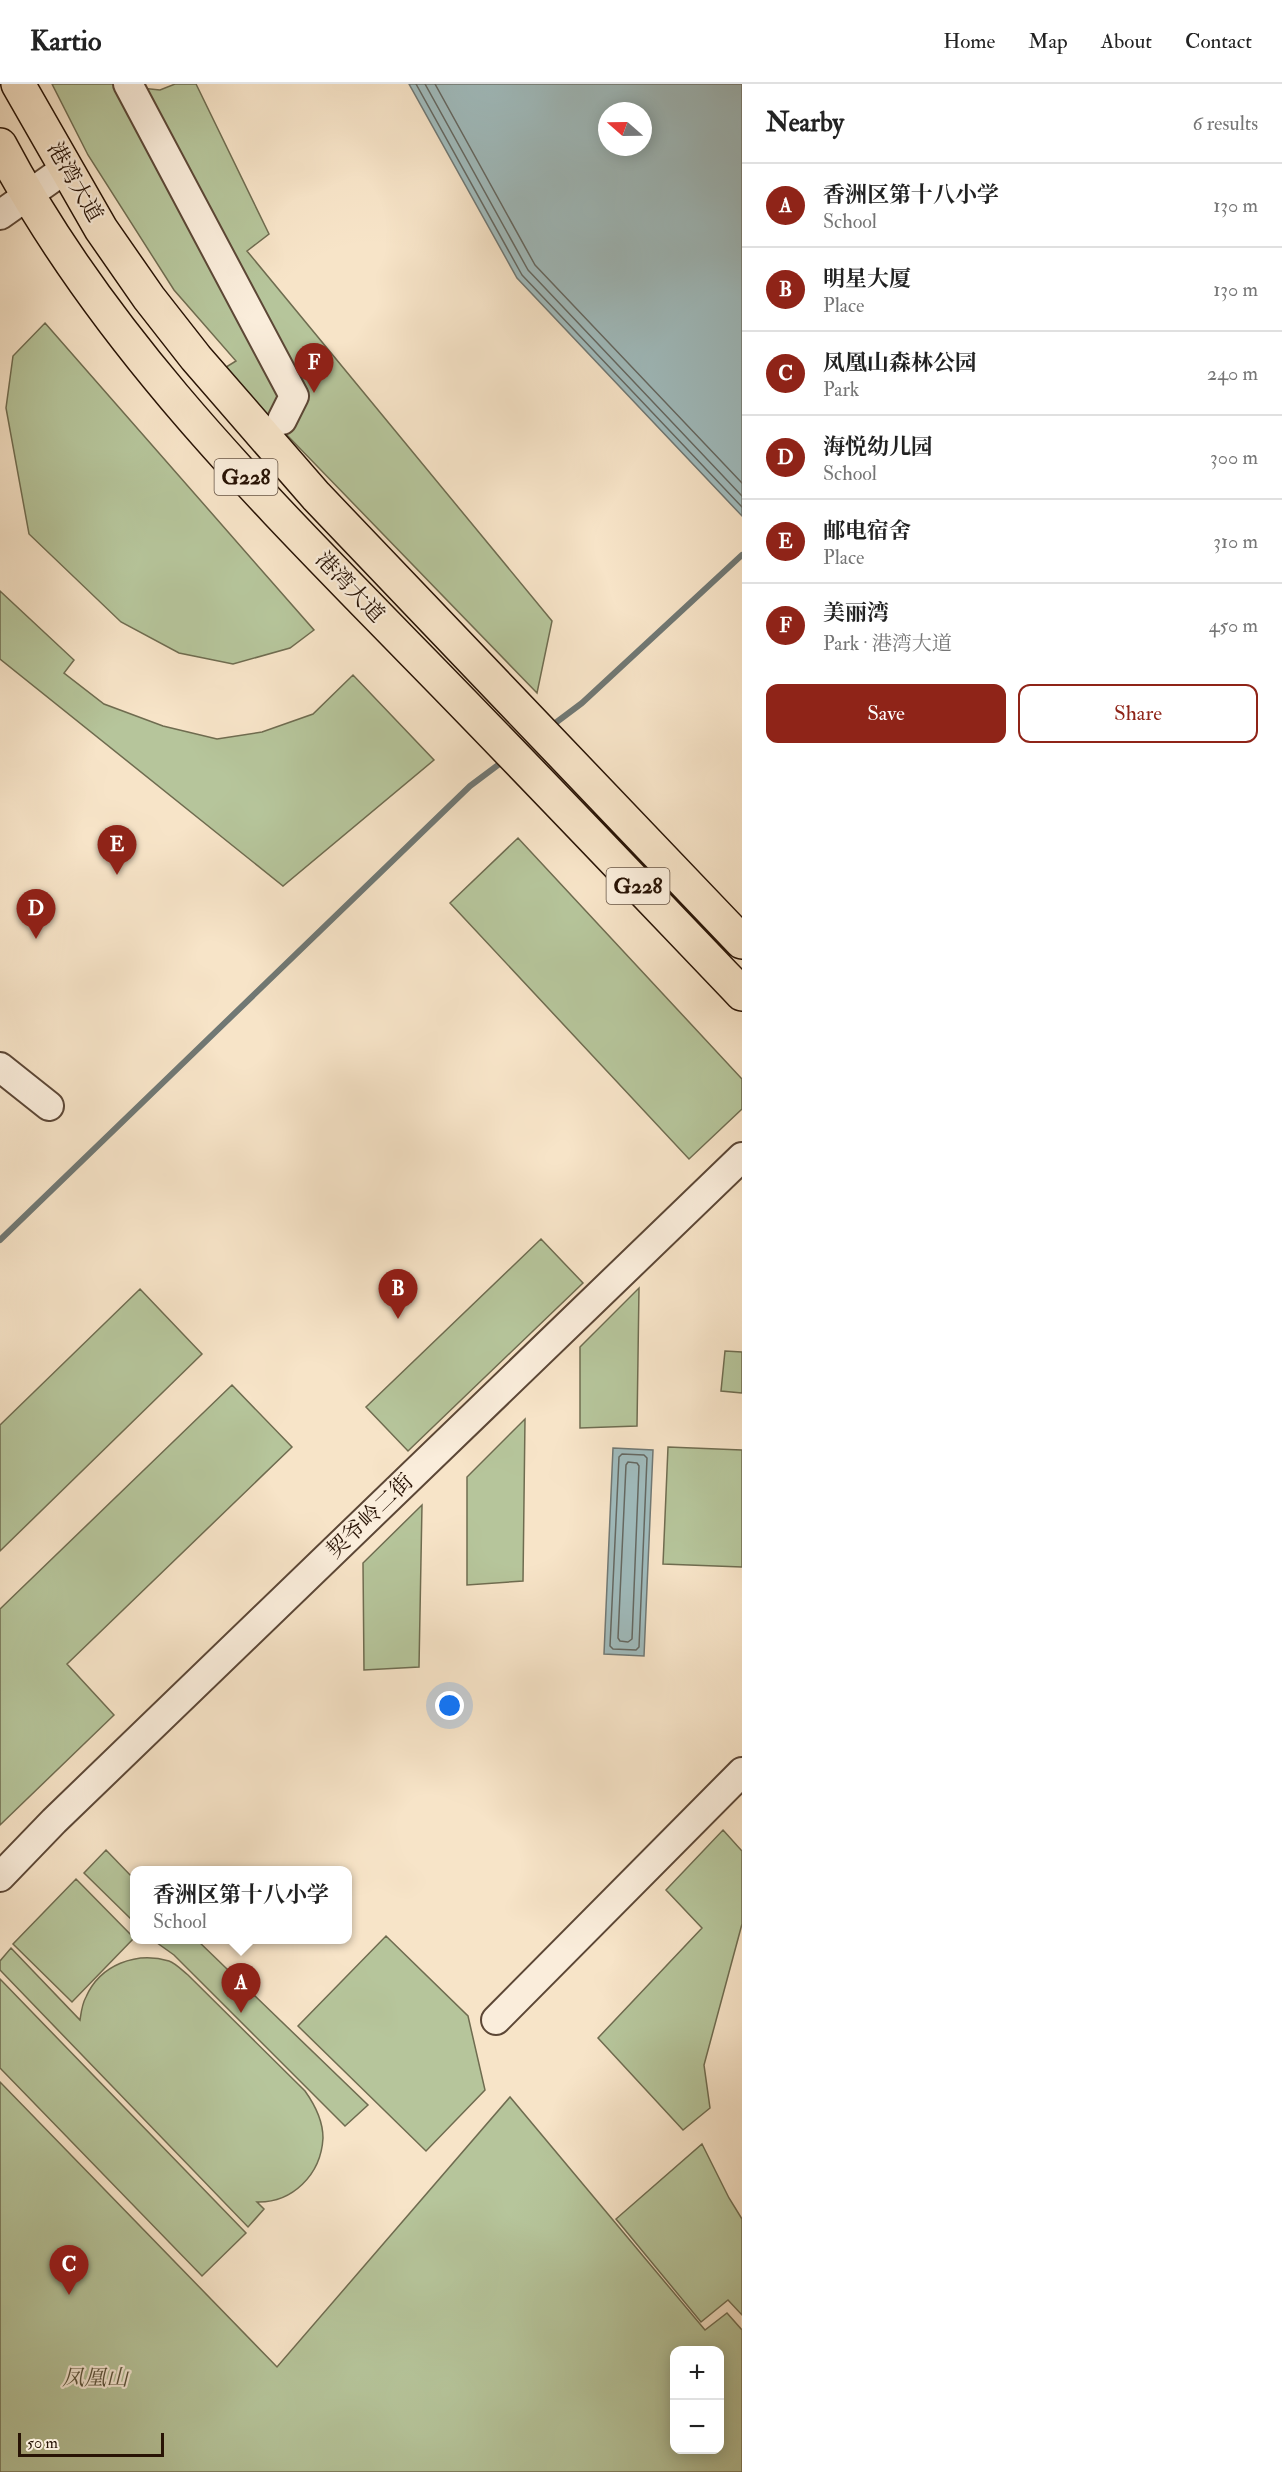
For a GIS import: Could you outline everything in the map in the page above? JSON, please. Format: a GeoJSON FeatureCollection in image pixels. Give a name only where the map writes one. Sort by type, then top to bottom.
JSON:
{"type":"FeatureCollection","features":[{"type":"Feature","properties":{"kind":"highway","name":"港湾大道"},"geometry":{"type":"LineString","coordinates":[[18,84],[101,229],[196,358],[316,496],[742,942]]}},
{"type":"Feature","properties":{"kind":"highway","name":"港湾大道"},"geometry":{"type":"LineString","coordinates":[[0,145],[27,196],[70,262],[115,323],[216,445],[288,523],[742,994]]}},
{"type":"Feature","properties":{"kind":"street"},"geometry":{"type":"LineString","coordinates":[[128,84],[294,396],[282,420]]}},
{"type":"Feature","properties":{"kind":"street"},"geometry":{"type":"LineString","coordinates":[[0,215],[65,169]]}},
{"type":"Feature","properties":{"kind":"street"},"geometry":{"type":"LineString","coordinates":[[0,1067],[49,1106]]}},
{"type":"Feature","properties":{"kind":"street","name":"契爷岭二街"},"geometry":{"type":"LineString","coordinates":[[0,1877],[54,1821],[742,1157]]}},
{"type":"Feature","properties":{"kind":"street"},"geometry":{"type":"LineString","coordinates":[[496,2020],[742,1772]]}},
{"type":"Feature","properties":{"kind":"green space"},"geometry":{"type":"Polygon","coordinates":[[[52,84],[128,84],[131,87],[160,90],[175,84],[196,84],[269,234],[247,251],[552,621],[537,693],[223,369],[236,361],[174,290],[88,155],[52,84]]]}},
{"type":"Feature","properties":{"kind":"green space"},"geometry":{"type":"Polygon","coordinates":[[[45,323],[314,630],[290,648],[233,664],[179,653],[121,622],[29,534],[6,408],[13,356],[45,323]]]}},
{"type":"Feature","properties":{"kind":"green space"},"geometry":{"type":"Polygon","coordinates":[[[0,591],[74,660],[64,673],[104,704],[163,726],[217,739],[262,732],[313,714],[353,675],[434,760],[283,886],[0,659],[0,591]]]}},
{"type":"Feature","properties":{"kind":"green space"},"geometry":{"type":"Polygon","coordinates":[[[518,838],[742,1079],[742,1109],[689,1159],[450,903],[518,838]]]}},
{"type":"Feature","properties":{"kind":"green space"},"geometry":{"type":"Polygon","coordinates":[[[541,1239],[583,1283],[408,1451],[366,1407],[541,1239]]]}},
{"type":"Feature","properties":{"kind":"green space"},"geometry":{"type":"Polygon","coordinates":[[[639,1288],[637,1426],[580,1428],[580,1347],[639,1288]]]}},
{"type":"Feature","properties":{"kind":"green space"},"geometry":{"type":"Polygon","coordinates":[[[140,1289],[202,1354],[0,1551],[0,1425],[140,1289]]]}},
{"type":"Feature","properties":{"kind":"green space"},"geometry":{"type":"Polygon","coordinates":[[[725,1351],[742,1352],[742,1393],[721,1391],[725,1351]]]}},
{"type":"Feature","properties":{"kind":"green space"},"geometry":{"type":"Polygon","coordinates":[[[232,1385],[292,1447],[67,1664],[114,1715],[0,1825],[0,1609],[232,1385]]]}},
{"type":"Feature","properties":{"kind":"green space"},"geometry":{"type":"Polygon","coordinates":[[[525,1419],[523,1581],[467,1585],[467,1477],[525,1419]]]}},
{"type":"Feature","properties":{"kind":"green space"},"geometry":{"type":"Polygon","coordinates":[[[668,1447],[742,1450],[742,1567],[663,1564],[668,1447]]]}},
{"type":"Feature","properties":{"kind":"green space"},"geometry":{"type":"Polygon","coordinates":[[[422,1505],[419,1667],[364,1670],[363,1563],[422,1505]]]}},
{"type":"Feature","properties":{"kind":"green space"},"geometry":{"type":"Polygon","coordinates":[[[723,1830],[742,1851],[742,1924],[704,2065],[710,2108],[683,2130],[598,2038],[702,1928],[666,1890],[723,1830]]]}},
{"type":"Feature","properties":{"kind":"green space"},"geometry":{"type":"Polygon","coordinates":[[[106,1850],[130,1875],[130,1918],[84,1873],[106,1850]]]}},
{"type":"Feature","properties":{"kind":"green space"},"geometry":{"type":"Polygon","coordinates":[[[76,1879],[130,1934],[130,1942],[72,2002],[13,1944],[76,1879]]]}},
{"type":"Feature","properties":{"kind":"green space"},"geometry":{"type":"Polygon","coordinates":[[[386,1936],[468,2016],[485,2090],[426,2151],[298,2026],[386,1936]]]}},
{"type":"Feature","properties":{"kind":"green space"},"geometry":{"type":"Polygon","coordinates":[[[159,1944],[201,1944],[368,2105],[345,2126],[174,1955],[159,1944]]]}},
{"type":"Feature","properties":{"kind":"green space"},"geometry":{"type":"Polygon","coordinates":[[[11,1948],[80,2020],[84,2003],[92,1986],[100,1976],[120,1963],[157,1958],[176,1965],[309,2096],[320,2119],[323,2132],[321,2151],[310,2175],[293,2192],[282,2198],[257,2202],[264,2209],[248,2227],[0,1970],[0,1961],[11,1948]]]}},
{"type":"Feature","properties":{"kind":"green space"},"geometry":{"type":"Polygon","coordinates":[[[0,1979],[246,2233],[202,2276],[0,2068],[0,1979]]]}},
{"type":"Feature","properties":{"kind":"green space","name":"凤凰山"},"geometry":{"type":"Polygon","coordinates":[[[0,2082],[277,2367],[510,2097],[705,2330],[727,2313],[742,2330],[742,2472],[0,2472],[0,2082]]]}},
{"type":"Feature","properties":{"kind":"green space"},"geometry":{"type":"Polygon","coordinates":[[[702,2144],[742,2219],[742,2315],[728,2300],[701,2322],[616,2219],[702,2144]]]}},
{"type":"Feature","properties":{"kind":"water"},"geometry":{"type":"Polygon","coordinates":[[[409,84],[742,84],[742,516],[517,278],[409,84]]]}},
{"type":"Feature","properties":{"kind":"water"},"geometry":{"type":"Polygon","coordinates":[[[613,1448],[653,1450],[644,1656],[604,1654],[613,1448]]]}},
{"type":"Feature","properties":{"kind":"waterway"},"geometry":{"type":"LineString","coordinates":[[550,727],[582,703],[742,555]]}},
{"type":"Feature","properties":{"kind":"waterway"},"geometry":{"type":"LineString","coordinates":[[0,1240],[470,786],[506,759]]}},
{"type":"Feature","properties":{"kind":"place","name":"美丽湾"},"geometry":{"type":"Point","coordinates":[314,393]}},
{"type":"Feature","properties":{"kind":"place","name":"邮电宿舍"},"geometry":{"type":"Point","coordinates":[117,875]}},
{"type":"Feature","properties":{"kind":"place","name":"海悦幼儿园"},"geometry":{"type":"Point","coordinates":[36,939]}},
{"type":"Feature","properties":{"kind":"place","name":"明星大厦"},"geometry":{"type":"Point","coordinates":[398,1319]}},
{"type":"Feature","properties":{"kind":"place","name":"香洲区第十八小学"},"geometry":{"type":"Point","coordinates":[241,2013]}},
{"type":"Feature","properties":{"kind":"place","name":"凤凰山森林公园"},"geometry":{"type":"Point","coordinates":[69,2295]}}]}
